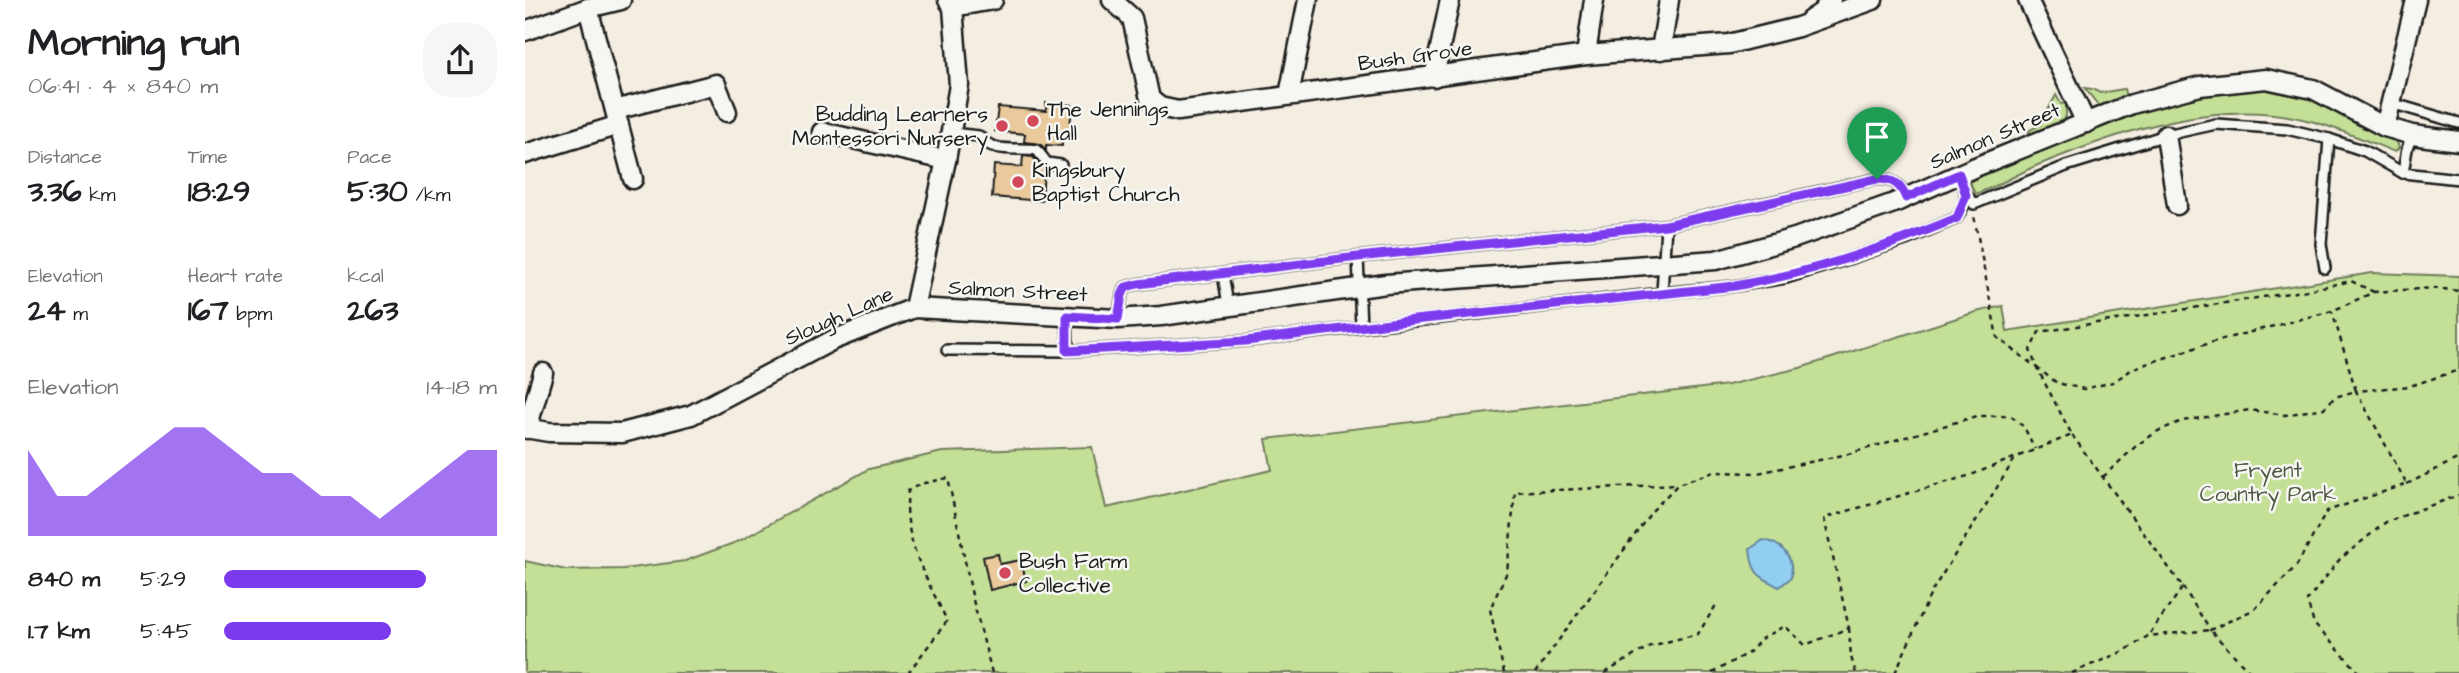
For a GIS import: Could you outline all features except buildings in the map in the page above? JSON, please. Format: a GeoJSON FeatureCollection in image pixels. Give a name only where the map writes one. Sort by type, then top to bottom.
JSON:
{"type":"FeatureCollection","features":[{"type":"Feature","properties":{"kind":"street"},"geometry":{"type":"LineString","coordinates":[[525,31],[589,8],[621,0]]}},
{"type":"Feature","properties":{"kind":"street"},"geometry":{"type":"LineString","coordinates":[[951,4],[993,0]]}},
{"type":"Feature","properties":{"kind":"street","name":"Bush Grove"},"geometry":{"type":"LineString","coordinates":[[1112,0],[1132,18],[1150,99],[1160,107],[1178,111],[1586,55],[1729,44],[1798,27],[1873,0]]}},
{"type":"Feature","properties":{"kind":"street"},"geometry":{"type":"LineString","coordinates":[[1289,95],[1308,0]]}},
{"type":"Feature","properties":{"kind":"street"},"geometry":{"type":"LineString","coordinates":[[1434,77],[1450,0]]}},
{"type":"Feature","properties":{"kind":"street"},"geometry":{"type":"LineString","coordinates":[[1586,55],[1594,0]]}},
{"type":"Feature","properties":{"kind":"street"},"geometry":{"type":"LineString","coordinates":[[1661,50],[1669,0]]}},
{"type":"Feature","properties":{"kind":"street","name":"Bush Grove"},"geometry":{"type":"LineString","coordinates":[[1798,27],[1822,12],[1831,0]]}},
{"type":"Feature","properties":{"kind":"street"},"geometry":{"type":"LineString","coordinates":[[2028,0],[2086,123]]}},
{"type":"Feature","properties":{"kind":"street"},"geometry":{"type":"LineString","coordinates":[[2385,127],[2416,0]]}},
{"type":"Feature","properties":{"kind":"street","name":"Slough Lane"},"geometry":{"type":"LineString","coordinates":[[526,429],[622,433],[691,415],[833,340],[914,308],[959,85],[951,4]]}},
{"type":"Feature","properties":{"kind":"street"},"geometry":{"type":"LineString","coordinates":[[589,8],[633,179]]}},
{"type":"Feature","properties":{"kind":"street","name":"Salmon Street"},"geometry":{"type":"LineString","coordinates":[[914,308],[1118,319],[1161,316],[1385,284],[1716,260],[1795,238],[1906,198],[2132,104],[2200,86],[2266,79],[2313,89],[2385,127],[2412,135],[2459,141]]}},
{"type":"Feature","properties":{"kind":"street"},"geometry":{"type":"LineString","coordinates":[[525,154],[617,117],[716,84],[727,112]]}},
{"type":"Feature","properties":{"kind":"street"},"geometry":{"type":"LineString","coordinates":[[822,132],[946,160]]}},
{"type":"Feature","properties":{"kind":"street"},"geometry":{"type":"LineString","coordinates":[[2166,135],[2177,205]]}},
{"type":"Feature","properties":{"kind":"street"},"geometry":{"type":"LineString","coordinates":[[526,429],[543,373]]}},
{"type":"Feature","properties":{"kind":"lane"},"geometry":{"type":"LineString","coordinates":[[2391,103],[2459,123]]}},
{"type":"Feature","properties":{"kind":"lane"},"geometry":{"type":"LineString","coordinates":[[1959,174],[1966,195],[1974,204],[2066,166],[2166,135],[2216,124],[2287,129],[2365,151],[2403,173],[2459,179]]}},
{"type":"Feature","properties":{"kind":"lane"},"geometry":{"type":"LineString","coordinates":[[951,133],[979,136],[992,148],[1037,150],[1047,163],[1061,165]]}},
{"type":"Feature","properties":{"kind":"lane"},"geometry":{"type":"LineString","coordinates":[[2403,173],[2412,135]]}},
{"type":"Feature","properties":{"kind":"lane"},"geometry":{"type":"LineString","coordinates":[[2325,268],[2321,244],[2329,139]]}},
{"type":"Feature","properties":{"kind":"lane"},"geometry":{"type":"LineString","coordinates":[[1118,319],[1126,287],[1138,284],[1358,257],[1666,225],[1877,179],[1896,183],[1906,198]]}},
{"type":"Feature","properties":{"kind":"lane"},"geometry":{"type":"LineString","coordinates":[[947,350],[1067,351],[1246,341],[1760,282],[1786,278],[1908,239],[1957,218],[1966,195]]}},
{"type":"Feature","properties":{"kind":"lane"},"geometry":{"type":"LineString","coordinates":[[1662,293],[1666,225]]}},
{"type":"Feature","properties":{"kind":"lane"},"geometry":{"type":"LineString","coordinates":[[1358,257],[1361,327]]}},
{"type":"Feature","properties":{"kind":"lane"},"geometry":{"type":"LineString","coordinates":[[1223,274],[1228,305]]}},
{"type":"Feature","properties":{"kind":"lane"},"geometry":{"type":"LineString","coordinates":[[1067,316],[1067,351]]}},
{"type":"Feature","properties":{"kind":"path"},"geometry":{"type":"LineString","coordinates":[[1974,204],[1973,214],[1997,337],[2057,383],[2084,389],[2113,382],[2134,368],[2216,341],[2332,311],[2374,292],[2435,288],[2459,291]]}},
{"type":"Feature","properties":{"kind":"path"},"geometry":{"type":"LineString","coordinates":[[2251,673],[2210,630],[2183,587],[2071,435],[2030,350],[2039,332],[2351,281],[2374,292]]}},
{"type":"Feature","properties":{"kind":"path"},"geometry":{"type":"LineString","coordinates":[[2332,311],[2356,391],[2407,484]]}},
{"type":"Feature","properties":{"kind":"path"},"geometry":{"type":"LineString","coordinates":[[2103,477],[2136,446],[2158,431],[2182,421],[2250,410],[2285,415],[2323,408],[2335,397],[2356,391],[2410,386],[2459,370]]}},
{"type":"Feature","properties":{"kind":"path"},"geometry":{"type":"LineString","coordinates":[[1504,673],[1490,609],[1507,572],[1515,492],[1678,484],[1714,472],[1758,473],[1848,454],[1977,416],[2011,416],[2024,427],[2035,449]]}},
{"type":"Feature","properties":{"kind":"path"},"geometry":{"type":"LineString","coordinates":[[1856,673],[1850,657],[1849,628],[1824,518],[1971,475],[2071,435]]}},
{"type":"Feature","properties":{"kind":"path"},"geometry":{"type":"LineString","coordinates":[[1895,673],[1932,591],[2016,457]]}},
{"type":"Feature","properties":{"kind":"path"},"geometry":{"type":"LineString","coordinates":[[2148,636],[2210,630],[2255,609],[2297,565],[2327,511],[2407,484],[2459,458]]}},
{"type":"Feature","properties":{"kind":"path"},"geometry":{"type":"LineString","coordinates":[[908,673],[947,621],[915,556],[906,506],[908,491],[920,484],[948,478],[973,600],[992,673]]}},
{"type":"Feature","properties":{"kind":"path"},"geometry":{"type":"LineString","coordinates":[[1535,673],[1653,511],[1678,484]]}},
{"type":"Feature","properties":{"kind":"path"},"geometry":{"type":"LineString","coordinates":[[2360,673],[2314,624],[2307,601],[2340,559],[2386,522],[2459,495]]}},
{"type":"Feature","properties":{"kind":"path"},"geometry":{"type":"LineString","coordinates":[[2072,673],[2124,651],[2148,636],[2183,587]]}},
{"type":"Feature","properties":{"kind":"path"},"geometry":{"type":"LineString","coordinates":[[1605,673],[1650,646],[1698,634],[1719,602]]}},
{"type":"Feature","properties":{"kind":"path"},"geometry":{"type":"LineString","coordinates":[[1712,673],[1751,651],[1761,639],[1785,626],[1805,645],[1849,628]]}},
{"type":"Feature","properties":{"kind":"green space"},"geometry":{"type":"Polygon","coordinates":[[[2244,87],[2319,101],[2397,142],[2399,148],[2395,152],[2311,121],[2277,114],[2243,112],[2174,120],[2107,139],[2043,163],[1975,194],[1970,182],[2003,164],[2089,129],[2165,106],[2244,87]]]}},
{"type":"Feature","properties":{"kind":"green space"},"geometry":{"type":"Polygon","coordinates":[[[2085,88],[2100,93],[2124,89],[2127,100],[2101,109],[2085,88]]]}},
{"type":"Feature","properties":{"kind":"green space"},"geometry":{"type":"Polygon","coordinates":[[[2056,95],[2061,104],[2066,103],[2066,116],[2061,127],[2033,135],[2028,131],[2040,125],[2056,95]]]}},
{"type":"Feature","properties":{"kind":"green space","name":"Fryent Country Park"},"geometry":{"type":"Polygon","coordinates":[[[2372,273],[2459,276],[2459,673],[525,673],[525,561],[566,570],[623,569],[685,561],[739,541],[869,469],[942,452],[1092,447],[1106,508],[1272,470],[1266,439],[1728,385],[1800,368],[1976,312],[2003,306],[2007,331],[2372,273]]]}},
{"type":"Feature","properties":{"kind":"water"},"geometry":{"type":"Polygon","coordinates":[[[1763,540],[1776,544],[1789,558],[1791,578],[1779,587],[1757,573],[1752,564],[1750,549],[1763,540]]]}},
{"type":"Feature","properties":{"kind":"place","name":"The Jennings Hall"},"geometry":{"type":"Point","coordinates":[1033,121]}},
{"type":"Feature","properties":{"kind":"place","name":"Budding Learners Montessori Nursery"},"geometry":{"type":"Point","coordinates":[1002,126]}},
{"type":"Feature","properties":{"kind":"place","name":"Kingsbury Baptist Church"},"geometry":{"type":"Point","coordinates":[1018,182]}},
{"type":"Feature","properties":{"kind":"place","name":"Bush Farm Collective"},"geometry":{"type":"Point","coordinates":[1005,573]}},
{"type":"Feature","properties":{"kind":"route"},"geometry":{"type":"LineString","coordinates":[[1959,174],[1966,195],[1963,207],[1957,218],[1908,239],[1786,278],[1246,341],[1067,351],[1067,316],[1118,319],[1126,287],[1138,284],[1358,257],[1666,225],[1877,179],[1896,183],[1906,198],[1959,174]]}}]}
